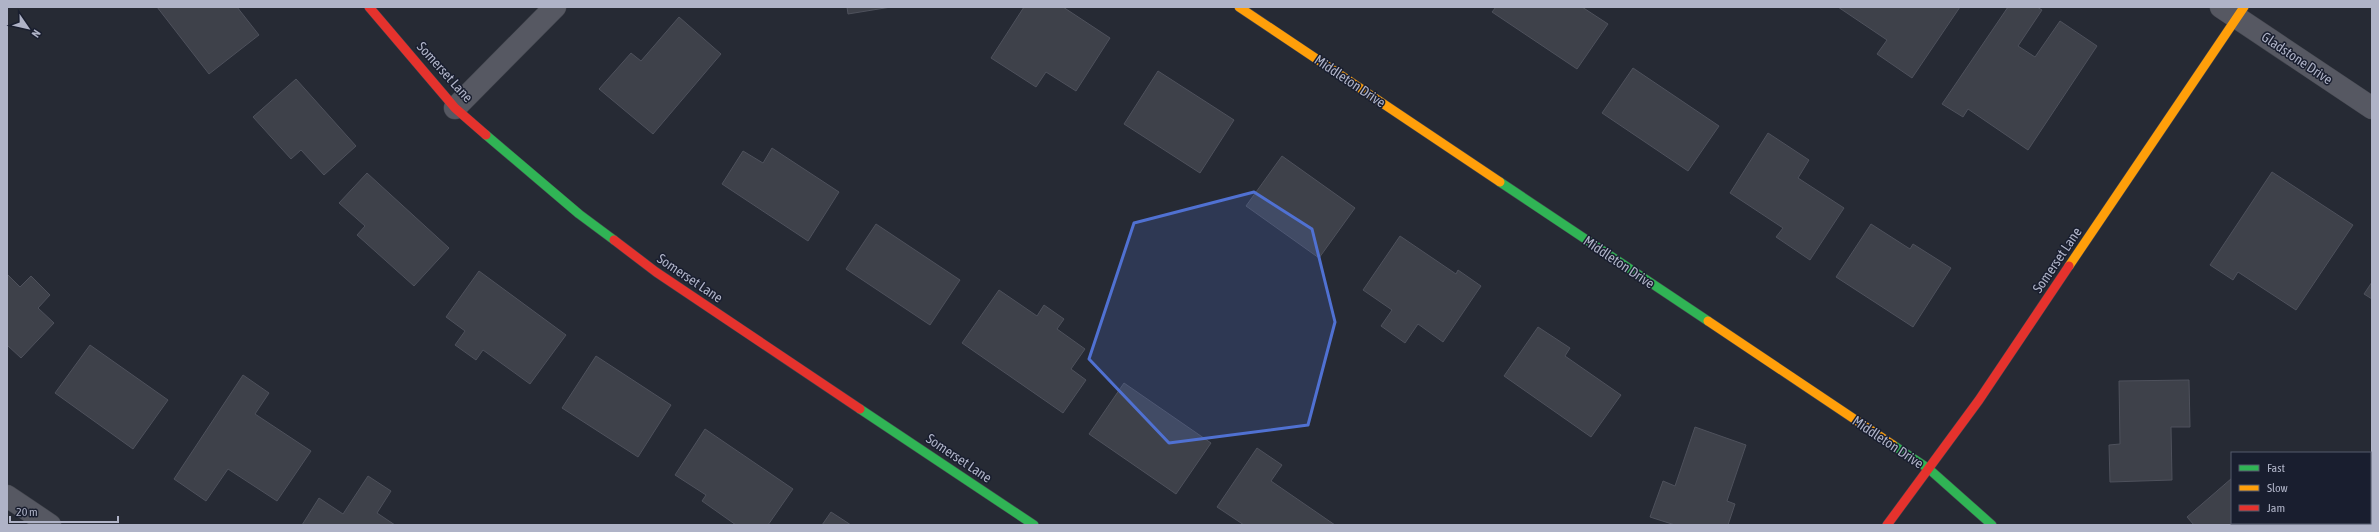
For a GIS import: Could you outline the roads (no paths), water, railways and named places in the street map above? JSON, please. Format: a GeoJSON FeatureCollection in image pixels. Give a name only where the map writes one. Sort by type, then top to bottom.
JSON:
{"type":"FeatureCollection","features":[{"type":"Feature","properties":{"kind":"street","name":"Somerset Lane"},"geometry":{"type":"LineString","coordinates":[[369,7],[455,108],[579,214],[656,272],[1034,525]]}},
{"type":"Feature","properties":{"kind":"street"},"geometry":{"type":"LineString","coordinates":[[455,108],[555,7]]}},
{"type":"Feature","properties":{"kind":"street","name":"Middleton Drive"},"geometry":{"type":"LineString","coordinates":[[1239,7],[1929,469],[1992,525]]}},
{"type":"Feature","properties":{"kind":"street","name":"Somerset Lane"},"geometry":{"type":"LineString","coordinates":[[1887,525],[1979,400],[2234,10]]}},
{"type":"Feature","properties":{"kind":"street","name":"Gladstone Drive"},"geometry":{"type":"LineString","coordinates":[[2234,10],[2372,108]]}},
{"type":"Feature","properties":{"kind":"street"},"geometry":{"type":"LineString","coordinates":[[7,496],[50,525]]}}]}
